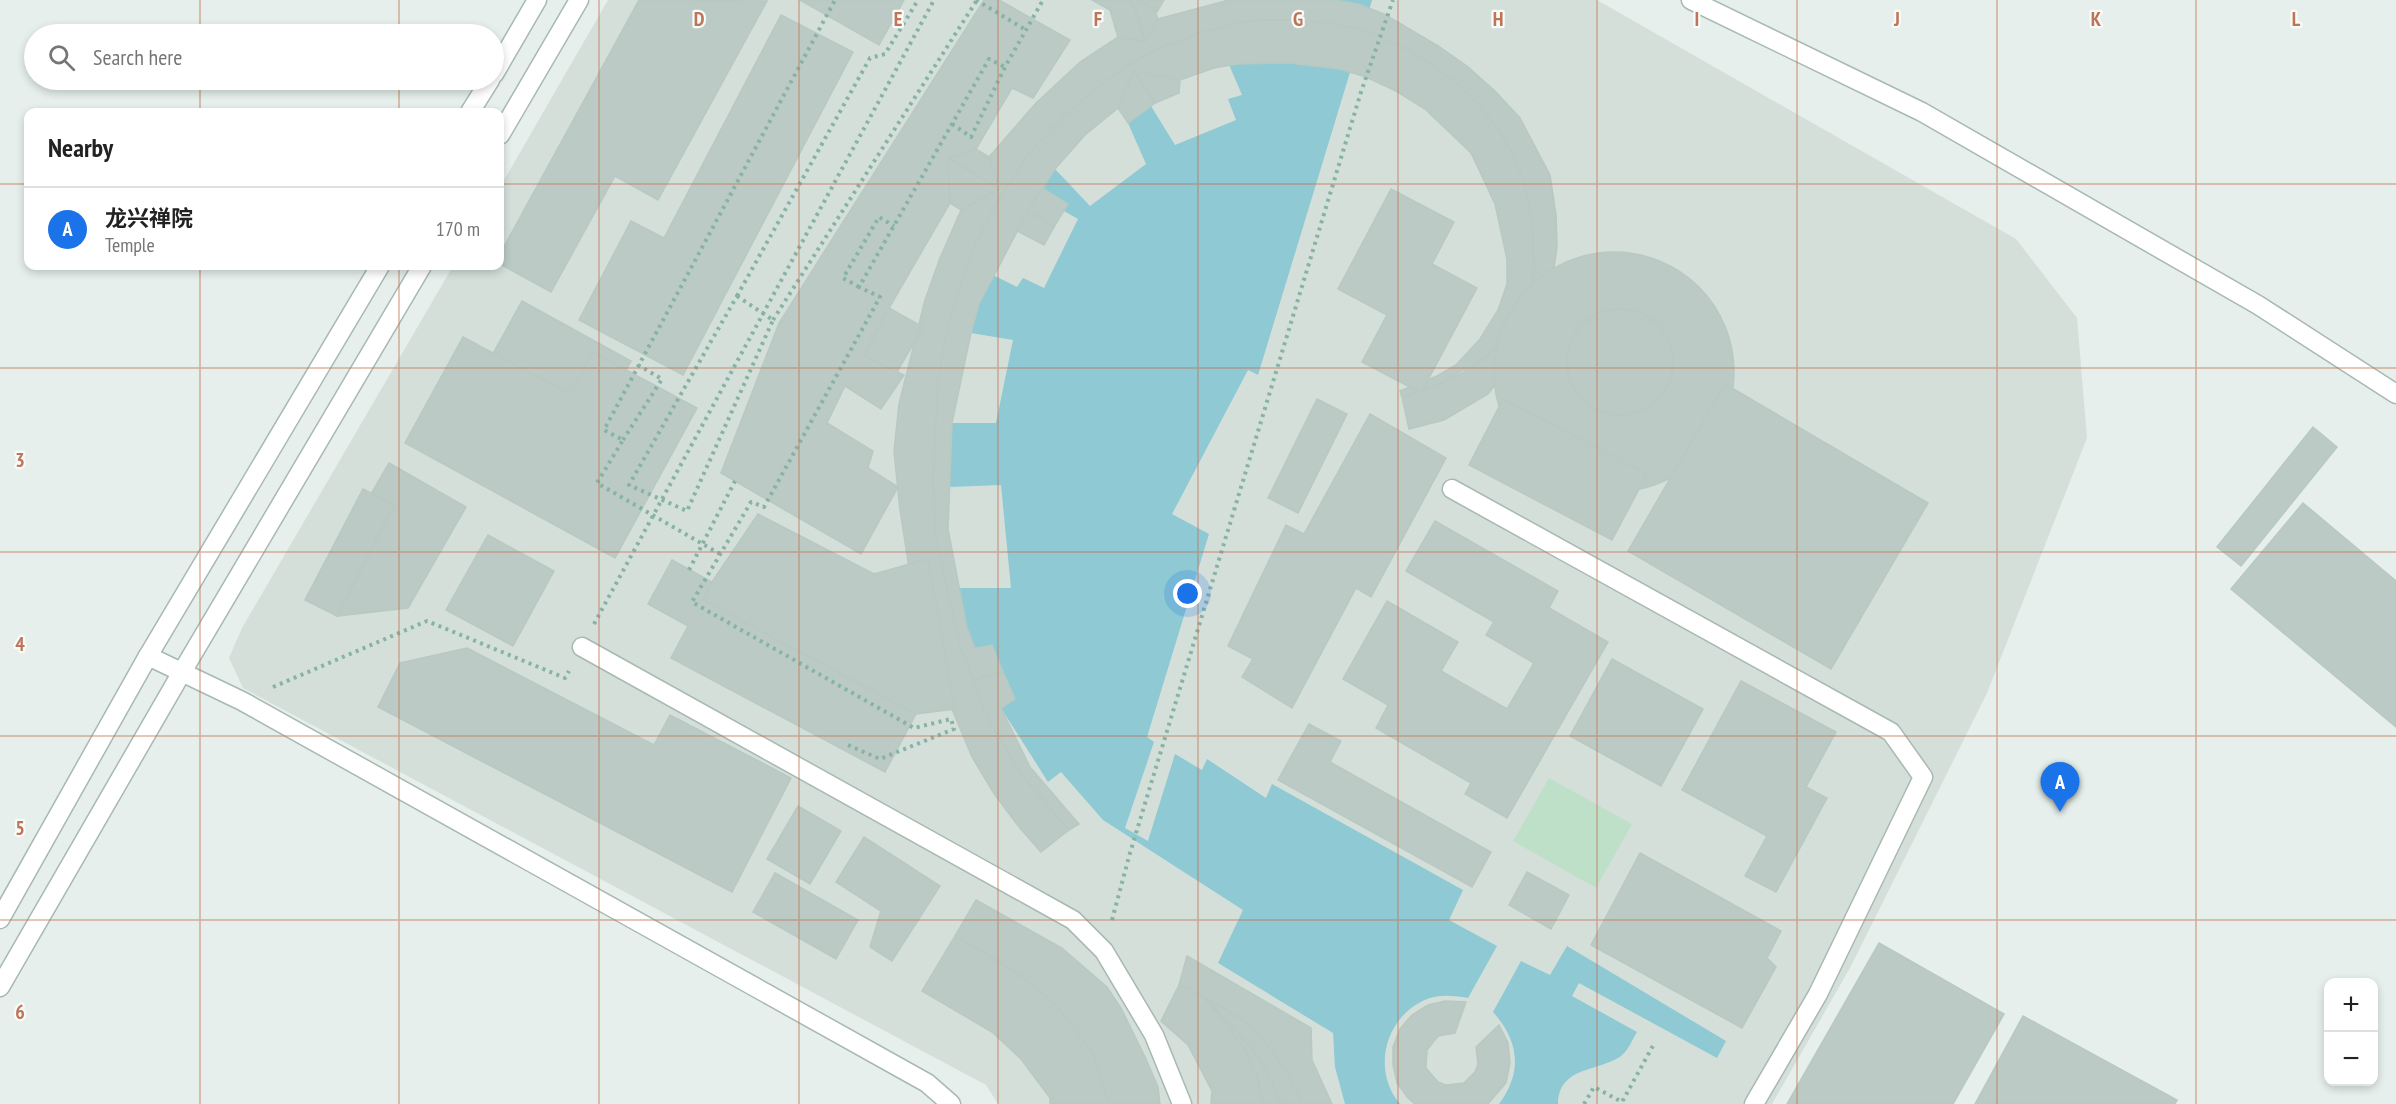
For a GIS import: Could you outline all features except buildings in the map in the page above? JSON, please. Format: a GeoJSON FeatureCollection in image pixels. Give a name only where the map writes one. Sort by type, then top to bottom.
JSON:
{"type":"FeatureCollection","features":[{"type":"Feature","properties":{"kind":"street"},"geometry":{"type":"LineString","coordinates":[[504,57],[537,0]]}},
{"type":"Feature","properties":{"kind":"street"},"geometry":{"type":"LineString","coordinates":[[504,128],[579,0]]}},
{"type":"Feature","properties":{"kind":"street"},"geometry":{"type":"LineString","coordinates":[[1691,0],[1922,112],[2258,305],[2396,394]]}},
{"type":"Feature","properties":{"kind":"street"},"geometry":{"type":"LineString","coordinates":[[472,108],[484,90]]}},
{"type":"Feature","properties":{"kind":"street"},"geometry":{"type":"LineString","coordinates":[[0,919],[148,656],[378,270]]}},
{"type":"Feature","properties":{"kind":"street"},"geometry":{"type":"LineString","coordinates":[[0,987],[182,672],[420,270]]}},
{"type":"Feature","properties":{"kind":"street"},"geometry":{"type":"LineString","coordinates":[[1452,489],[1891,732],[1923,777],[1818,994],[1754,1104]]}},
{"type":"Feature","properties":{"kind":"street"},"geometry":{"type":"LineString","coordinates":[[582,647],[1072,920],[1104,951],[1154,1035],[1182,1104]]}},
{"type":"Feature","properties":{"kind":"street"},"geometry":{"type":"LineString","coordinates":[[148,656],[242,701],[927,1083],[951,1104]]}},
{"type":"Feature","properties":{"kind":"path"},"geometry":{"type":"LineString","coordinates":[[622,440],[604,430],[835,0]]}},
{"type":"Feature","properties":{"kind":"path"},"geometry":{"type":"LineString","coordinates":[[918,0],[885,54],[870,58],[629,484],[687,511],[773,320],[976,0],[1026,30]]}},
{"type":"Feature","properties":{"kind":"path"},"geometry":{"type":"LineString","coordinates":[[242,701],[427,621],[565,678],[934,0]]}},
{"type":"Feature","properties":{"kind":"path"},"geometry":{"type":"LineString","coordinates":[[952,124],[971,137],[1005,67],[1043,0]]}},
{"type":"Feature","properties":{"kind":"path"},"geometry":{"type":"LineString","coordinates":[[1104,951],[1130,853],[1361,92],[1393,0]]}},
{"type":"Feature","properties":{"kind":"path"},"geometry":{"type":"LineString","coordinates":[[859,287],[989,59],[1005,67]]}},
{"type":"Feature","properties":{"kind":"path"},"geometry":{"type":"LineString","coordinates":[[848,745],[880,759],[954,729],[951,719],[914,728],[692,602],[751,502],[764,507],[880,297],[843,278],[879,217],[894,226]]}},
{"type":"Feature","properties":{"kind":"path"},"geometry":{"type":"LineString","coordinates":[[737,296],[773,320]]}},
{"type":"Feature","properties":{"kind":"path"},"geometry":{"type":"LineString","coordinates":[[638,365],[662,379],[597,483],[720,554]]}},
{"type":"Feature","properties":{"kind":"path"},"geometry":{"type":"LineString","coordinates":[[689,570],[735,481]]}},
{"type":"Feature","properties":{"kind":"path"},"geometry":{"type":"LineString","coordinates":[[1584,1104],[1594,1087],[1622,1102],[1655,1042]]}},
{"type":"Feature","properties":{"kind":"shaded area"},"geometry":{"type":"Polygon","coordinates":[[[608,0],[1597,0],[2016,239],[2077,318],[2087,438],[1987,693],[1850,968],[1772,1104],[998,1104],[986,1085],[243,688],[229,658],[242,628],[451,270],[504,270],[504,180],[608,0]]]}},
{"type":"Feature","properties":{"kind":"green space"},"geometry":{"type":"Polygon","coordinates":[[[1549,778],[1632,824],[1596,888],[1513,841],[1549,778]]]}},
{"type":"Feature","properties":{"kind":"water"},"geometry":{"type":"Polygon","coordinates":[[[1225,0],[1372,0],[1258,375],[1248,370],[1172,514],[1209,534],[1147,737],[1154,742],[1125,828],[1148,841],[1175,754],[1202,770],[1207,759],[1266,798],[1272,784],[1463,890],[1449,920],[1497,946],[1468,998],[1442,996],[1427,999],[1413,1007],[1392,1031],[1385,1060],[1386,1076],[1400,1104],[1345,1104],[1335,1067],[1333,1033],[1218,963],[1243,910],[1103,820],[1061,772],[1048,782],[1001,708],[1015,698],[992,646],[975,648],[967,628],[959,588],[1011,588],[1001,485],[949,487],[952,423],[996,423],[1013,340],[971,333],[979,304],[993,275],[1017,287],[1023,278],[1044,288],[1078,219],[1064,211],[1067,204],[1042,188],[1055,169],[1090,206],[1146,164],[1128,123],[1151,106],[1175,145],[1236,120],[1228,99],[1242,95],[1230,67],[1222,3],[1225,0]]]}},
{"type":"Feature","properties":{"kind":"water"},"geometry":{"type":"Polygon","coordinates":[[[1567,946],[1726,1041],[1717,1058],[1579,983],[1572,996],[1637,1032],[1628,1048],[1612,1061],[1572,1076],[1560,1092],[1558,1104],[1499,1104],[1512,1080],[1515,1057],[1508,1034],[1493,1012],[1521,961],[1550,975],[1567,946]]]}},
{"type":"Feature","properties":{"kind":"place","name":"龙兴禅院"},"geometry":{"type":"Point","coordinates":[2060,812]}}]}
